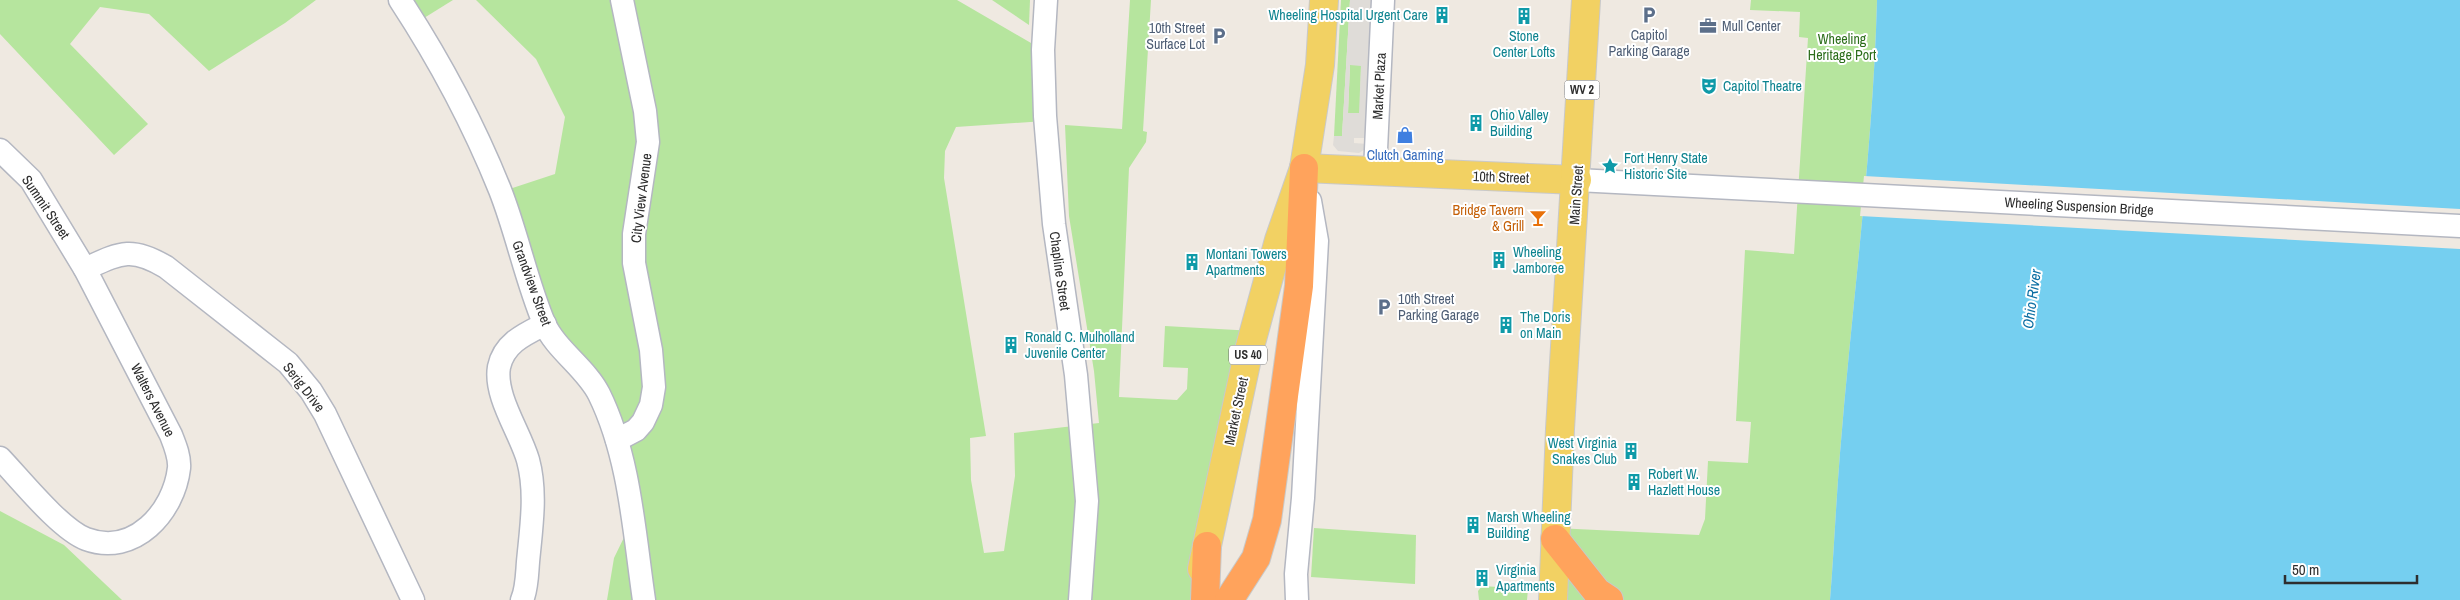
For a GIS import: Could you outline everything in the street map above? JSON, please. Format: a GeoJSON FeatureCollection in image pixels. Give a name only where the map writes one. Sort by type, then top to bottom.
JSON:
{"type":"FeatureCollection","features":[{"type":"Feature","properties":{"kind":"highway"},"geometry":{"type":"LineString","coordinates":[[1229,600],[1256,558],[1267,520],[1299,286],[1304,168]]}},
{"type":"Feature","properties":{"kind":"highway"},"geometry":{"type":"LineString","coordinates":[[1556,539],[1597,592],[1609,600]]}},
{"type":"Feature","properties":{"kind":"highway"},"geometry":{"type":"LineString","coordinates":[[1205,600],[1207,546]]}},
{"type":"Feature","properties":{"kind":"main road","name":"Market Street"},"geometry":{"type":"LineString","coordinates":[[1196,600],[1248,354],[1279,240],[1304,168],[1320,65],[1324,0]]}},
{"type":"Feature","properties":{"kind":"main road","name":"Main Street"},"geometry":{"type":"LineString","coordinates":[[1553,600],[1560,429],[1577,180],[1586,0]]}},
{"type":"Feature","properties":{"kind":"main road","name":"10th Street"},"geometry":{"type":"LineString","coordinates":[[1304,168],[1577,180]]}},
{"type":"Feature","properties":{"kind":"street","name":"Grandview Street"},"geometry":{"type":"LineString","coordinates":[[400,0],[432,49],[471,120],[500,192],[545,324],[598,392],[617,440],[629,496],[644,600]]}},
{"type":"Feature","properties":{"kind":"street","name":"City View Avenue"},"geometry":{"type":"LineString","coordinates":[[617,440],[636,430],[643,422],[651,405],[654,387],[651,350],[634,254],[634,234],[648,142],[644,111],[622,0]]}},
{"type":"Feature","properties":{"kind":"street","name":"Chapline Street"},"geometry":{"type":"LineString","coordinates":[[1046,0],[1044,50],[1045,116],[1054,224],[1076,375],[1087,501],[1080,600]]}},
{"type":"Feature","properties":{"kind":"street","name":"Market Plaza"},"geometry":{"type":"LineString","coordinates":[[1375,171],[1383,0]]}},
{"type":"Feature","properties":{"kind":"street","name":"Summit Street"},"geometry":{"type":"LineString","coordinates":[[0,150],[31,180],[85,269]]}},
{"type":"Feature","properties":{"kind":"street","name":"Market Street"},"geometry":{"type":"LineString","coordinates":[[1297,600],[1296,574],[1303,489],[1317,241],[1304,168]]}},
{"type":"Feature","properties":{"kind":"street","name":"10th Street"},"geometry":{"type":"LineString","coordinates":[[1577,180],[1698,186]]}},
{"type":"Feature","properties":{"kind":"street","name":"Wheeling Suspension Bridge"},"geometry":{"type":"LineString","coordinates":[[1698,186],[2460,226]]}},
{"type":"Feature","properties":{"kind":"street","name":"Serig Drive"},"geometry":{"type":"LineString","coordinates":[[85,269],[114,256],[131,253],[147,256],[166,267],[288,363],[325,414],[413,600]]}},
{"type":"Feature","properties":{"kind":"street","name":"Walters Avenue"},"geometry":{"type":"LineString","coordinates":[[0,458],[68,528],[86,539],[105,543],[126,540],[144,532],[159,518],[173,495],[179,467],[176,448],[85,269]]}},
{"type":"Feature","properties":{"kind":"street"},"geometry":{"type":"LineString","coordinates":[[522,600],[533,514],[532,480],[528,459],[499,386],[500,367],[507,348],[520,337],[545,324]]}},
{"type":"Feature","properties":{"kind":"green space"},"geometry":{"type":"Polygon","coordinates":[[[0,0],[316,0],[285,23],[209,71],[149,14],[100,7],[70,44],[148,124],[114,155],[0,34],[0,0]]]}},
{"type":"Feature","properties":{"kind":"green space"},"geometry":{"type":"Polygon","coordinates":[[[400,0],[453,0],[416,23],[400,0]]]}},
{"type":"Feature","properties":{"kind":"green space"},"geometry":{"type":"Polygon","coordinates":[[[476,0],[957,0],[1043,50],[1045,121],[956,127],[945,151],[944,178],[986,436],[970,438],[971,480],[984,553],[1004,551],[1015,476],[1014,433],[1099,423],[1094,371],[1069,216],[1065,125],[1122,129],[1130,0],[1151,0],[1143,131],[1147,132],[1146,142],[1129,168],[1119,397],[1177,400],[1187,389],[1188,368],[1163,367],[1165,326],[1254,331],[1196,600],[607,600],[614,558],[632,521],[617,440],[572,361],[500,192],[555,174],[565,117],[536,59],[476,0]]]}},
{"type":"Feature","properties":{"kind":"green space"},"geometry":{"type":"Polygon","coordinates":[[[992,0],[1030,0],[1029,25],[992,0]]]}},
{"type":"Feature","properties":{"kind":"green space"},"geometry":{"type":"Polygon","coordinates":[[[1341,0],[1350,0],[1342,136],[1334,136],[1341,0]]]}},
{"type":"Feature","properties":{"kind":"green space","name":"Wheeling Heritage Port"},"geometry":{"type":"Polygon","coordinates":[[[1751,0],[1877,0],[1871,114],[1840,453],[1830,600],[1553,600],[1556,528],[1699,535],[1705,519],[1708,461],[1748,463],[1751,422],[1736,421],[1745,250],[1794,254],[1808,38],[1799,37],[1800,12],[1750,10],[1751,0]]]}},
{"type":"Feature","properties":{"kind":"green space"},"geometry":{"type":"Polygon","coordinates":[[[1350,65],[1361,65],[1360,113],[1348,113],[1350,65]]]}},
{"type":"Feature","properties":{"kind":"green space"},"geometry":{"type":"Polygon","coordinates":[[[0,511],[64,545],[122,600],[0,600],[0,511]]]}},
{"type":"Feature","properties":{"kind":"green space"},"geometry":{"type":"Polygon","coordinates":[[[1314,528],[1416,535],[1415,584],[1311,577],[1314,528]]]}},
{"type":"Feature","properties":{"kind":"green space"},"geometry":{"type":"Polygon","coordinates":[[[1482,586],[1528,589],[1527,600],[1479,600],[1478,591],[1482,586]]]}},
{"type":"Feature","properties":{"kind":"shaded area"},"geometry":{"type":"Polygon","coordinates":[[[1350,0],[1375,0],[1367,138],[1354,138],[1354,143],[1367,144],[1365,149],[1359,153],[1338,151],[1333,145],[1334,136],[1342,136],[1350,0]],[[1350,65],[1348,113],[1359,113],[1361,66],[1350,65]]]}},
{"type":"Feature","properties":{"kind":"water","name":"Ohio River"},"geometry":{"type":"Polygon","coordinates":[[[1877,0],[2460,0],[2460,600],[1830,600],[1840,453],[1871,114],[1877,0]]]}},
{"type":"Feature","properties":{"kind":"pier"},"geometry":{"type":"Polygon","coordinates":[[[1864,176],[2460,209],[2460,249],[1860,216],[1864,176]]]}},
{"type":"Feature","properties":{"kind":"place","name":"Wheeling Hospital Urgent Care"},"geometry":{"type":"Point","coordinates":[1442,15]}},
{"type":"Feature","properties":{"kind":"place","name":"Capitol Parking Garage"},"geometry":{"type":"Point","coordinates":[1649,15]}},
{"type":"Feature","properties":{"kind":"place","name":"Stone Center Lofts"},"geometry":{"type":"Point","coordinates":[1524,16]}},
{"type":"Feature","properties":{"kind":"place","name":"Mull Center"},"geometry":{"type":"Point","coordinates":[1708,26]}},
{"type":"Feature","properties":{"kind":"place","name":"10th Street Surface Lot"},"geometry":{"type":"Point","coordinates":[1219,36]}},
{"type":"Feature","properties":{"kind":"place","name":"Capitol Theatre"},"geometry":{"type":"Point","coordinates":[1709,86]}},
{"type":"Feature","properties":{"kind":"place","name":"Ohio Valley Building"},"geometry":{"type":"Point","coordinates":[1476,123]}},
{"type":"Feature","properties":{"kind":"place","name":"Clutch Gaming"},"geometry":{"type":"Point","coordinates":[1405,135]}},
{"type":"Feature","properties":{"kind":"place","name":"Fort Henry State Historic Site"},"geometry":{"type":"Point","coordinates":[1610,166]}},
{"type":"Feature","properties":{"kind":"place","name":"Bridge Tavern & Grill"},"geometry":{"type":"Point","coordinates":[1538,218]}},
{"type":"Feature","properties":{"kind":"place","name":"Wheeling Jamboree"},"geometry":{"type":"Point","coordinates":[1499,260]}},
{"type":"Feature","properties":{"kind":"place","name":"Montani Towers Apartments"},"geometry":{"type":"Point","coordinates":[1192,262]}},
{"type":"Feature","properties":{"kind":"place","name":"10th Street Parking Garage"},"geometry":{"type":"Point","coordinates":[1384,307]}},
{"type":"Feature","properties":{"kind":"place","name":"The Doris on Main"},"geometry":{"type":"Point","coordinates":[1506,325]}},
{"type":"Feature","properties":{"kind":"place","name":"Ronald C. Mulholland Juvenile Center"},"geometry":{"type":"Point","coordinates":[1011,345]}},
{"type":"Feature","properties":{"kind":"place","name":"West Virginia Snakes Club"},"geometry":{"type":"Point","coordinates":[1631,451]}},
{"type":"Feature","properties":{"kind":"place","name":"Robert W. Hazlett House"},"geometry":{"type":"Point","coordinates":[1634,482]}},
{"type":"Feature","properties":{"kind":"place","name":"Marsh Wheeling Building"},"geometry":{"type":"Point","coordinates":[1473,525]}},
{"type":"Feature","properties":{"kind":"place","name":"Virginia Apartments"},"geometry":{"type":"Point","coordinates":[1482,578]}}]}
